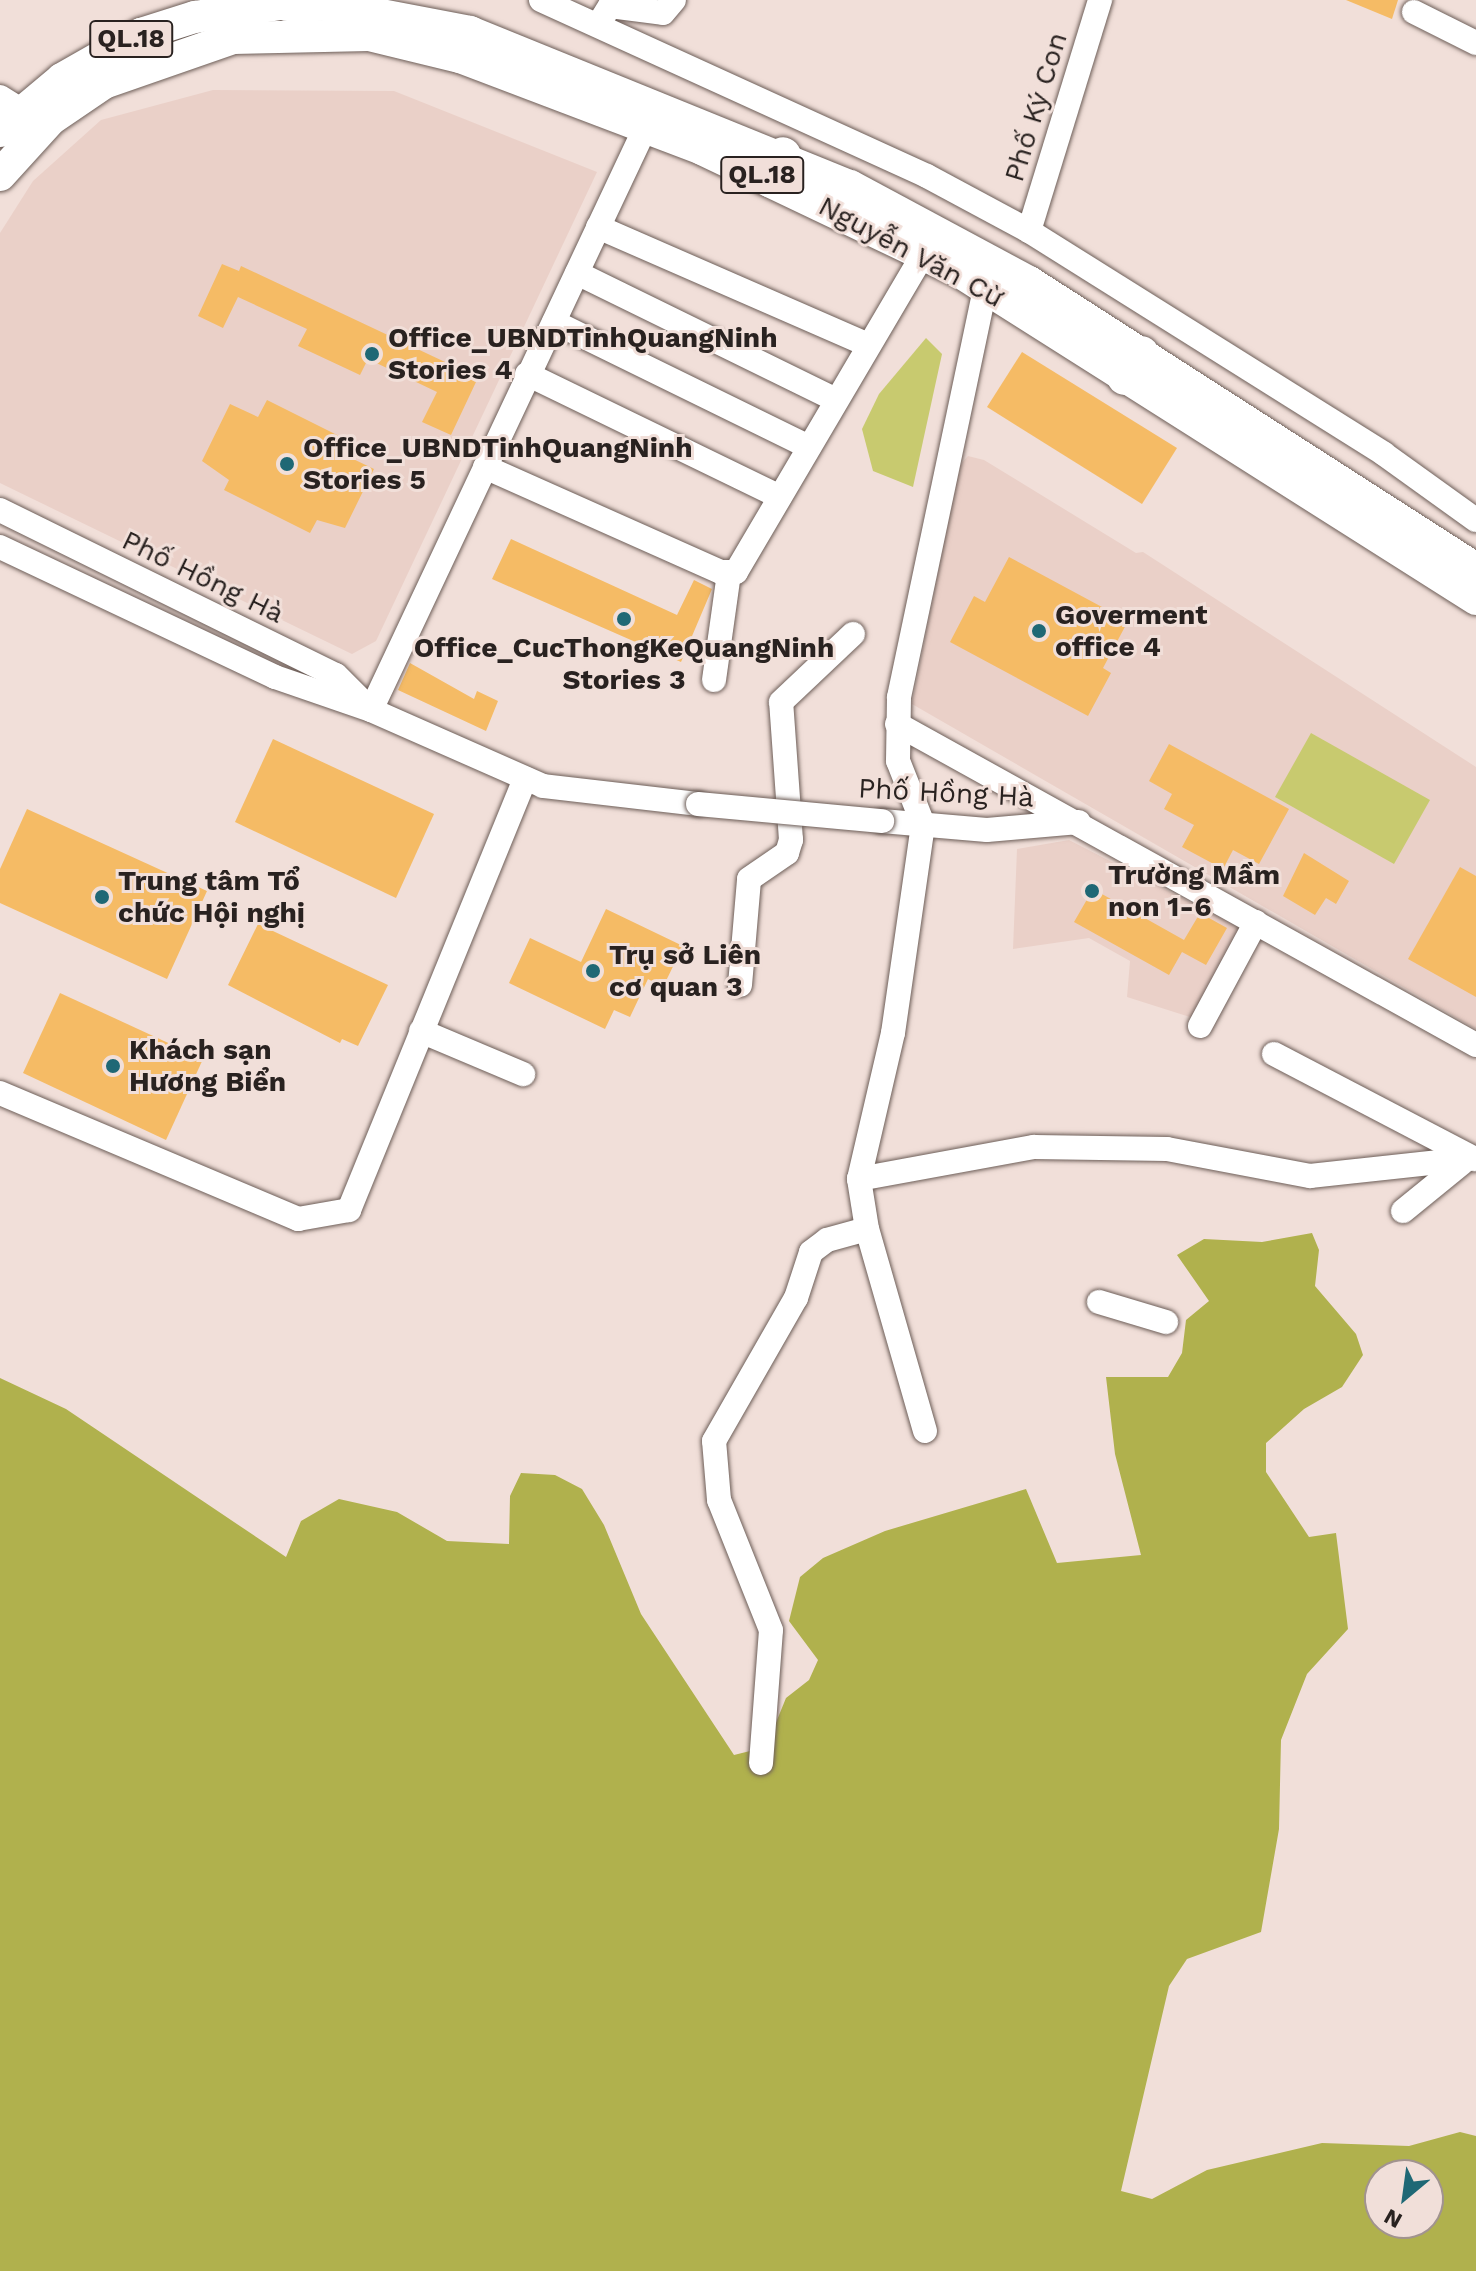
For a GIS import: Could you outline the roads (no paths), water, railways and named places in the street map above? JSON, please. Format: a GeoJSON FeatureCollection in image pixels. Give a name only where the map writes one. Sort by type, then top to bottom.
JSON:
{"type":"FeatureCollection","features":[{"type":"Feature","properties":{"kind":"main road","name":"Nguyễn Văn Cừ"},"geometry":{"type":"LineString","coordinates":[[7,113],[141,34],[195,17],[304,1],[470,32],[985,257],[1133,366],[1476,599]]}},
{"type":"Feature","properties":{"kind":"main road","name":"Nguyễn Văn Cừ"},"geometry":{"type":"LineString","coordinates":[[0,175],[51,119],[104,83],[183,52],[278,33],[369,35],[460,57],[646,126],[778,167],[985,288],[1133,366],[1476,569]]}},
{"type":"Feature","properties":{"kind":"street"},"geometry":{"type":"LineString","coordinates":[[543,0],[927,176],[1029,231],[1384,454],[1476,520]]}},
{"type":"Feature","properties":{"kind":"street"},"geometry":{"type":"LineString","coordinates":[[598,25],[610,6],[663,13],[674,0]]}},
{"type":"Feature","properties":{"kind":"street","name":"Phố Ký Con"},"geometry":{"type":"LineString","coordinates":[[1029,231],[1099,0]]}},
{"type":"Feature","properties":{"kind":"street"},"geometry":{"type":"LineString","coordinates":[[1414,12],[1476,43]]}},
{"type":"Feature","properties":{"kind":"street"},"geometry":{"type":"LineString","coordinates":[[371,710],[646,126]]}},
{"type":"Feature","properties":{"kind":"street"},"geometry":{"type":"LineString","coordinates":[[598,227],[868,345]]}},
{"type":"Feature","properties":{"kind":"street"},"geometry":{"type":"LineString","coordinates":[[729,573],[742,566],[924,253]]}},
{"type":"Feature","properties":{"kind":"street"},"geometry":{"type":"LineString","coordinates":[[577,273],[836,400]]}},
{"type":"Feature","properties":{"kind":"street"},"geometry":{"type":"LineString","coordinates":[[925,1431],[867,1229],[859,1179],[893,1033],[923,824],[898,761],[897,724],[931,524],[985,288]]}},
{"type":"Feature","properties":{"kind":"street"},"geometry":{"type":"LineString","coordinates":[[554,322],[809,447]]}},
{"type":"Feature","properties":{"kind":"street"},"geometry":{"type":"LineString","coordinates":[[527,374],[780,497]]}},
{"type":"Feature","properties":{"kind":"street"},"geometry":{"type":"LineString","coordinates":[[485,467],[729,573]]}},
{"type":"Feature","properties":{"kind":"street","name":"Phố Hồng Hà"},"geometry":{"type":"LineString","coordinates":[[0,510],[336,675],[371,710]]}},
{"type":"Feature","properties":{"kind":"street","name":"Phố Hồng Hà"},"geometry":{"type":"LineString","coordinates":[[0,547],[275,677],[371,710],[525,779],[557,789],[882,821],[1021,831],[1079,822]]}},
{"type":"Feature","properties":{"kind":"street"},"geometry":{"type":"LineString","coordinates":[[714,680],[729,573]]}},
{"type":"Feature","properties":{"kind":"street"},"geometry":{"type":"LineString","coordinates":[[740,985],[749,879],[787,853],[791,840],[781,702],[853,634]]}},
{"type":"Feature","properties":{"kind":"street"},"geometry":{"type":"LineString","coordinates":[[897,724],[1079,822],[1476,1045]]}},
{"type":"Feature","properties":{"kind":"street"},"geometry":{"type":"LineString","coordinates":[[0,1093],[298,1219],[333,1218],[358,1202],[421,1031],[525,779]]}},
{"type":"Feature","properties":{"kind":"street"},"geometry":{"type":"LineString","coordinates":[[1200,1026],[1256,922]]}},
{"type":"Feature","properties":{"kind":"street"},"geometry":{"type":"LineString","coordinates":[[421,1031],[523,1074]]}},
{"type":"Feature","properties":{"kind":"street"},"geometry":{"type":"LineString","coordinates":[[1274,1054],[1471,1160]]}},
{"type":"Feature","properties":{"kind":"street"},"geometry":{"type":"LineString","coordinates":[[859,1179],[1034,1147],[1167,1149],[1310,1176],[1471,1160]]}},
{"type":"Feature","properties":{"kind":"street"},"geometry":{"type":"LineString","coordinates":[[1403,1211],[1471,1160]]}},
{"type":"Feature","properties":{"kind":"street"},"geometry":{"type":"LineString","coordinates":[[761,1763],[771,1630],[719,1500],[714,1441],[796,1298],[811,1252],[827,1240],[867,1229]]}},
{"type":"Feature","properties":{"kind":"street"},"geometry":{"type":"LineString","coordinates":[[1099,1302],[1166,1322]]}},
{"type":"Feature","properties":{"kind":"place","name":"Office_UBNDTinhQuangNinh Stories 4"},"geometry":{"type":"Point","coordinates":[372,354]}},
{"type":"Feature","properties":{"kind":"place","name":"Office_UBNDTinhQuangNinh Stories 5"},"geometry":{"type":"Point","coordinates":[287,464]}},
{"type":"Feature","properties":{"kind":"place","name":"Office_CucThongKeQuangNinh Stories 3"},"geometry":{"type":"Point","coordinates":[624,619]}},
{"type":"Feature","properties":{"kind":"place","name":"Goverment office 4"},"geometry":{"type":"Point","coordinates":[1039,631]}},
{"type":"Feature","properties":{"kind":"place","name":"Trường Mầm non 1-6"},"geometry":{"type":"Point","coordinates":[1092,891]}},
{"type":"Feature","properties":{"kind":"place","name":"Trung tâm Tổ chức Hội nghị"},"geometry":{"type":"Point","coordinates":[102,897]}},
{"type":"Feature","properties":{"kind":"place","name":"Trụ sở Liên cơ quan 3"},"geometry":{"type":"Point","coordinates":[593,971]}},
{"type":"Feature","properties":{"kind":"place","name":"Khách sạn Hương Biển"},"geometry":{"type":"Point","coordinates":[113,1066]}}]}
